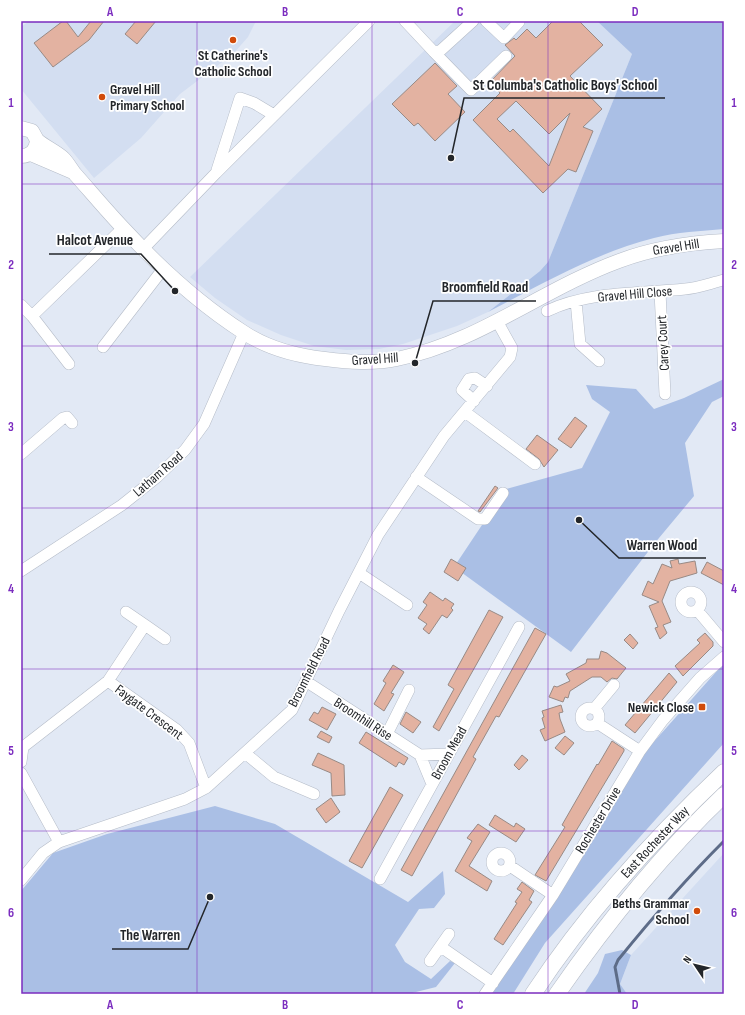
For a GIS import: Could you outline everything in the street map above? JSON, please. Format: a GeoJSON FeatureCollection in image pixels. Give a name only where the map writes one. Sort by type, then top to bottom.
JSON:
{"type":"FeatureCollection","features":[{"type":"Feature","properties":{"kind":"highway","name":"East Rochester Way"},"geometry":{"type":"LineString","coordinates":[[533,994],[568,944],[632,866],[680,814],[724,772]]}},
{"type":"Feature","properties":{"kind":"highway"},"geometry":{"type":"LineString","coordinates":[[558,994],[649,872],[724,795]]}},
{"type":"Feature","properties":{"kind":"highway"},"geometry":{"type":"LineString","coordinates":[[621,908],[724,807]]}},
{"type":"Feature","properties":{"kind":"main road","name":"Gravel Hill"},"geometry":{"type":"LineString","coordinates":[[22,125],[34,134],[37,140],[63,158],[73,172],[123,228],[162,269],[196,300],[244,333],[259,341],[306,357],[359,363],[398,359],[438,348],[497,320],[570,282],[618,261],[648,251],[675,245],[724,241]]}},
{"type":"Feature","properties":{"kind":"main road"},"geometry":{"type":"LineString","coordinates":[[24,156],[36,148],[37,140]]}},
{"type":"Feature","properties":{"kind":"main road","name":"Gravel Hill"},"geometry":{"type":"LineString","coordinates":[[24,156],[73,172]]}},
{"type":"Feature","properties":{"kind":"street"},"geometry":{"type":"LineString","coordinates":[[143,249],[216,173],[369,21]]}},
{"type":"Feature","properties":{"kind":"street"},"geometry":{"type":"LineString","coordinates":[[434,52],[440,51],[473,21]]}},
{"type":"Feature","properties":{"kind":"street"},"geometry":{"type":"LineString","coordinates":[[486,21],[504,38],[519,22],[518,21]]}},
{"type":"Feature","properties":{"kind":"street"},"geometry":{"type":"LineString","coordinates":[[407,23],[471,90],[506,56]]}},
{"type":"Feature","properties":{"kind":"street"},"geometry":{"type":"LineString","coordinates":[[216,173],[240,98],[254,103],[274,115]]}},
{"type":"Feature","properties":{"kind":"street"},"geometry":{"type":"LineString","coordinates":[[32,316],[123,228]]}},
{"type":"Feature","properties":{"kind":"street"},"geometry":{"type":"LineString","coordinates":[[103,347],[162,269]]}},
{"type":"Feature","properties":{"kind":"street","name":"Gravel Hill Close"},"geometry":{"type":"LineString","coordinates":[[546,311],[560,304],[592,297],[688,289],[724,280]]}},
{"type":"Feature","properties":{"kind":"street","name":"Carey Court"},"geometry":{"type":"LineString","coordinates":[[660,292],[665,394]]}},
{"type":"Feature","properties":{"kind":"street"},"geometry":{"type":"LineString","coordinates":[[576,301],[580,344],[599,361]]}},
{"type":"Feature","properties":{"kind":"street"},"geometry":{"type":"LineString","coordinates":[[21,305],[32,316],[69,364]]}},
{"type":"Feature","properties":{"kind":"street","name":"Broomfield Road"},"geometry":{"type":"LineString","coordinates":[[21,880],[43,853],[59,842],[185,799],[206,788],[292,710],[307,682],[339,611],[378,535],[444,436],[510,358],[512,348],[497,320]]}},
{"type":"Feature","properties":{"kind":"street","name":"Latham Road"},"geometry":{"type":"LineString","coordinates":[[21,571],[122,505],[185,450],[204,424],[244,333]]}},
{"type":"Feature","properties":{"kind":"street"},"geometry":{"type":"LineString","coordinates":[[474,401],[462,390],[469,379],[475,378],[487,386]]}},
{"type":"Feature","properties":{"kind":"street"},"geometry":{"type":"LineString","coordinates":[[465,412],[535,464]]}},
{"type":"Feature","properties":{"kind":"street"},"geometry":{"type":"LineString","coordinates":[[21,454],[63,418],[67,417],[72,423]]}},
{"type":"Feature","properties":{"kind":"street"},"geometry":{"type":"LineString","coordinates":[[416,477],[478,519],[485,518],[502,493]]}},
{"type":"Feature","properties":{"kind":"street"},"geometry":{"type":"LineString","coordinates":[[359,573],[407,605]]}},
{"type":"Feature","properties":{"kind":"street"},"geometry":{"type":"LineString","coordinates":[[697,610],[724,642]]}},
{"type":"Feature","properties":{"kind":"street"},"geometry":{"type":"LineString","coordinates":[[126,612],[165,639]]}},
{"type":"Feature","properties":{"kind":"street","name":"Faygate Crescent"},"geometry":{"type":"LineString","coordinates":[[21,762],[23,747],[108,681],[145,625]]}},
{"type":"Feature","properties":{"kind":"street","name":"Broom Mead"},"geometry":{"type":"LineString","coordinates":[[380,879],[519,627]]}},
{"type":"Feature","properties":{"kind":"street","name":"Rochester Drive"},"geometry":{"type":"LineString","coordinates":[[485,994],[553,895],[640,751],[663,720],[695,684],[724,657]]}},
{"type":"Feature","properties":{"kind":"street","name":"Faygate Crescent"},"geometry":{"type":"LineString","coordinates":[[108,681],[177,730],[189,743],[206,788]]}},
{"type":"Feature","properties":{"kind":"street","name":"Broomhill Rise"},"geometry":{"type":"LineString","coordinates":[[307,682],[420,755]]}},
{"type":"Feature","properties":{"kind":"street"},"geometry":{"type":"LineString","coordinates":[[597,723],[590,726],[584,724],[581,720],[583,712],[588,709],[594,709],[614,686]]}},
{"type":"Feature","properties":{"kind":"street"},"geometry":{"type":"LineString","coordinates":[[388,734],[408,690]]}},
{"type":"Feature","properties":{"kind":"street"},"geometry":{"type":"LineString","coordinates":[[594,709],[599,715],[597,723]]}},
{"type":"Feature","properties":{"kind":"street"},"geometry":{"type":"LineString","coordinates":[[597,723],[640,751]]}},
{"type":"Feature","properties":{"kind":"street"},"geometry":{"type":"LineString","coordinates":[[245,753],[274,777],[314,794]]}},
{"type":"Feature","properties":{"kind":"street"},"geometry":{"type":"LineString","coordinates":[[432,784],[420,755],[449,754]]}},
{"type":"Feature","properties":{"kind":"street"},"geometry":{"type":"LineString","coordinates":[[21,773],[59,842]]}},
{"type":"Feature","properties":{"kind":"street"},"geometry":{"type":"LineString","coordinates":[[510,866],[553,895]]}},
{"type":"Feature","properties":{"kind":"street"},"geometry":{"type":"LineString","coordinates":[[430,961],[449,934]]}},
{"type":"Feature","properties":{"kind":"street"},"geometry":{"type":"LineString","coordinates":[[441,947],[493,983]]}},
{"type":"Feature","properties":{"kind":"shaded area","name":"Gravel Hill Primary School"},"geometry":{"type":"Polygon","coordinates":[[[29,21],[256,21],[248,37],[233,54],[180,94],[141,138],[94,178],[21,89],[21,27],[29,21]]]}},
{"type":"Feature","properties":{"kind":"shaded area"},"geometry":{"type":"Polygon","coordinates":[[[455,21],[597,21],[632,54],[548,262],[540,271],[488,312],[457,326],[403,344],[379,349],[346,350],[314,346],[281,335],[247,320],[215,298],[190,277],[455,21]]]}},
{"type":"Feature","properties":{"kind":"shaded area"},"geometry":{"type":"Polygon","coordinates":[[[597,21],[724,21],[724,229],[671,234],[632,244],[569,270],[488,312],[540,271],[548,262],[632,54],[597,21]]]}},
{"type":"Feature","properties":{"kind":"shaded area"},"geometry":{"type":"Polygon","coordinates":[[[724,379],[724,396],[712,402],[685,443],[694,496],[654,544],[571,652],[454,567],[506,489],[582,468],[610,412],[592,399],[586,385],[636,389],[654,409],[684,398],[724,379]]]}},
{"type":"Feature","properties":{"kind":"shaded area"},"geometry":{"type":"Polygon","coordinates":[[[724,663],[724,743],[545,943],[513,994],[488,994],[643,754],[724,663]]]}},
{"type":"Feature","properties":{"kind":"shaded area"},"geometry":{"type":"Polygon","coordinates":[[[215,806],[275,824],[408,902],[443,871],[445,894],[434,908],[419,909],[395,945],[405,962],[431,979],[450,961],[455,963],[436,987],[408,994],[21,994],[21,891],[53,853],[107,834],[215,806]]]}},
{"type":"Feature","properties":{"kind":"shaded area","name":"Beths Grammar School"},"geometry":{"type":"Polygon","coordinates":[[[724,853],[724,994],[624,994],[620,984],[631,955],[724,853]]]}},
{"type":"Feature","properties":{"kind":"shaded area"},"geometry":{"type":"Polygon","coordinates":[[[622,950],[631,955],[620,984],[627,994],[584,994],[598,973],[605,954],[622,950]]]}},
{"type":"Feature","properties":{"kind":"building"},"geometry":{"type":"Polygon","coordinates":[[[63,21],[66,21],[78,37],[91,21],[104,21],[89,40],[53,67],[34,43],[63,21]]]}},
{"type":"Feature","properties":{"kind":"building"},"geometry":{"type":"Polygon","coordinates":[[[136,21],[156,21],[137,44],[125,34],[136,21]]]}},
{"type":"Feature","properties":{"kind":"building"},"geometry":{"type":"Polygon","coordinates":[[[553,21],[579,21],[603,45],[570,76],[602,109],[583,127],[593,131],[576,172],[568,169],[543,193],[473,120],[500,93],[490,82],[515,56],[505,45],[514,38],[516,40],[527,29],[536,38],[553,21]],[[516,101],[497,119],[510,132],[513,129],[549,166],[570,113],[549,134],[516,101]]]}},
{"type":"Feature","properties":{"kind":"building"},"geometry":{"type":"Polygon","coordinates":[[[435,63],[457,86],[448,94],[465,112],[435,141],[418,123],[414,126],[392,104],[435,63]]]}},
{"type":"Feature","properties":{"kind":"building"},"geometry":{"type":"Polygon","coordinates":[[[575,417],[587,426],[571,448],[558,439],[575,417]]]}},
{"type":"Feature","properties":{"kind":"building"},"geometry":{"type":"Polygon","coordinates":[[[537,435],[558,450],[544,467],[539,459],[526,449],[537,435]]]}},
{"type":"Feature","properties":{"kind":"building"},"geometry":{"type":"Polygon","coordinates":[[[495,486],[498,488],[480,512],[478,511],[495,486]]]}},
{"type":"Feature","properties":{"kind":"building"},"geometry":{"type":"Polygon","coordinates":[[[451,559],[466,568],[458,581],[444,572],[451,559]]]}},
{"type":"Feature","properties":{"kind":"building"},"geometry":{"type":"Polygon","coordinates":[[[678,559],[679,564],[695,561],[697,573],[670,581],[662,601],[671,622],[663,625],[667,633],[660,639],[655,628],[658,627],[649,606],[659,602],[642,595],[648,581],[653,584],[662,564],[672,568],[670,561],[678,559]]]}},
{"type":"Feature","properties":{"kind":"building"},"geometry":{"type":"Polygon","coordinates":[[[707,562],[724,571],[724,585],[701,573],[707,562]]]}},
{"type":"Feature","properties":{"kind":"building"},"geometry":{"type":"Polygon","coordinates":[[[430,592],[443,601],[445,598],[454,604],[451,608],[453,610],[447,618],[442,615],[429,634],[423,629],[427,624],[418,618],[427,605],[423,602],[430,592]]]}},
{"type":"Feature","properties":{"kind":"building"},"geometry":{"type":"Polygon","coordinates":[[[489,610],[503,617],[439,731],[433,727],[454,689],[448,685],[489,610]]]}},
{"type":"Feature","properties":{"kind":"building"},"geometry":{"type":"Polygon","coordinates":[[[535,628],[546,634],[499,717],[496,716],[473,757],[476,759],[412,876],[401,870],[535,628]]]}},
{"type":"Feature","properties":{"kind":"building"},"geometry":{"type":"Polygon","coordinates":[[[705,633],[713,642],[713,646],[683,676],[675,666],[700,643],[697,640],[705,633]]]}},
{"type":"Feature","properties":{"kind":"building"},"geometry":{"type":"Polygon","coordinates":[[[630,634],[638,643],[633,649],[624,640],[630,634]]]}},
{"type":"Feature","properties":{"kind":"building"},"geometry":{"type":"Polygon","coordinates":[[[601,651],[607,653],[626,668],[617,679],[612,678],[607,682],[601,677],[592,677],[570,691],[568,698],[565,697],[563,702],[549,697],[554,686],[557,687],[570,681],[566,674],[586,663],[587,659],[599,659],[601,651]]]}},
{"type":"Feature","properties":{"kind":"building"},"geometry":{"type":"Polygon","coordinates":[[[393,665],[404,672],[391,693],[394,694],[384,711],[374,704],[386,683],[383,681],[393,665]]]}},
{"type":"Feature","properties":{"kind":"building"},"geometry":{"type":"Polygon","coordinates":[[[669,673],[677,682],[635,733],[625,725],[669,673]]]}},
{"type":"Feature","properties":{"kind":"building"},"geometry":{"type":"Polygon","coordinates":[[[561,705],[563,712],[559,713],[565,732],[545,741],[540,730],[545,728],[542,718],[544,717],[542,711],[561,705]]]}},
{"type":"Feature","properties":{"kind":"building"},"geometry":{"type":"Polygon","coordinates":[[[322,707],[336,714],[327,730],[309,720],[314,712],[318,714],[322,707]]]}},
{"type":"Feature","properties":{"kind":"building"},"geometry":{"type":"Polygon","coordinates":[[[406,712],[421,722],[413,733],[400,724],[406,712]]]}},
{"type":"Feature","properties":{"kind":"building"},"geometry":{"type":"Polygon","coordinates":[[[321,731],[332,737],[329,743],[317,737],[321,731]]]}},
{"type":"Feature","properties":{"kind":"building"},"geometry":{"type":"Polygon","coordinates":[[[366,732],[408,758],[404,765],[399,762],[396,767],[359,743],[366,732]]]}},
{"type":"Feature","properties":{"kind":"building"},"geometry":{"type":"Polygon","coordinates":[[[565,736],[574,743],[564,755],[555,748],[565,736]]]}},
{"type":"Feature","properties":{"kind":"building"},"geometry":{"type":"Polygon","coordinates":[[[612,741],[624,749],[624,751],[546,881],[535,875],[565,827],[562,825],[612,741]]]}},
{"type":"Feature","properties":{"kind":"building"},"geometry":{"type":"Polygon","coordinates":[[[318,753],[344,765],[345,795],[332,796],[331,773],[312,765],[318,753]]]}},
{"type":"Feature","properties":{"kind":"building"},"geometry":{"type":"Polygon","coordinates":[[[522,755],[528,760],[519,770],[514,765],[522,755]]]}},
{"type":"Feature","properties":{"kind":"building"},"geometry":{"type":"Polygon","coordinates":[[[390,787],[403,795],[362,868],[349,861],[390,787]]]}},
{"type":"Feature","properties":{"kind":"building"},"geometry":{"type":"Polygon","coordinates":[[[331,798],[340,812],[326,823],[316,809],[331,798]]]}},
{"type":"Feature","properties":{"kind":"building"},"geometry":{"type":"Polygon","coordinates":[[[495,815],[514,827],[516,823],[525,829],[516,842],[489,825],[495,815]]]}},
{"type":"Feature","properties":{"kind":"building"},"geometry":{"type":"Polygon","coordinates":[[[478,824],[490,832],[469,866],[492,881],[487,891],[455,871],[472,841],[467,838],[478,824]]]}},
{"type":"Feature","properties":{"kind":"building"},"geometry":{"type":"Polygon","coordinates":[[[522,882],[534,891],[529,900],[532,902],[503,945],[494,939],[517,903],[515,902],[522,892],[517,889],[522,882]]]}},
{"type":"Feature","properties":{"kind":"waterway"},"geometry":{"type":"LineString","coordinates":[[620,994],[615,967],[618,960],[670,899],[724,841]]}},
{"type":"Feature","properties":{"kind":"place","name":"St Catherine's Catholic School"},"geometry":{"type":"Point","coordinates":[233,40]}},
{"type":"Feature","properties":{"kind":"place","name":"Gravel Hill Primary School"},"geometry":{"type":"Point","coordinates":[102,97]}},
{"type":"Feature","properties":{"kind":"place","name":"St Columba's Catholic Boys' School"},"geometry":{"type":"Point","coordinates":[451,158]}},
{"type":"Feature","properties":{"kind":"place","name":"Halcot Avenue"},"geometry":{"type":"Point","coordinates":[175,291]}},
{"type":"Feature","properties":{"kind":"place","name":"Broomfield Road"},"geometry":{"type":"Point","coordinates":[415,363]}},
{"type":"Feature","properties":{"kind":"place","name":"Warren Wood"},"geometry":{"type":"Point","coordinates":[579,520]}},
{"type":"Feature","properties":{"kind":"place","name":"Newick Close"},"geometry":{"type":"Point","coordinates":[702,707]}},
{"type":"Feature","properties":{"kind":"place","name":"The Warren"},"geometry":{"type":"Point","coordinates":[210,897]}},
{"type":"Feature","properties":{"kind":"place","name":"Beths Grammar School"},"geometry":{"type":"Point","coordinates":[697,911]}}]}
